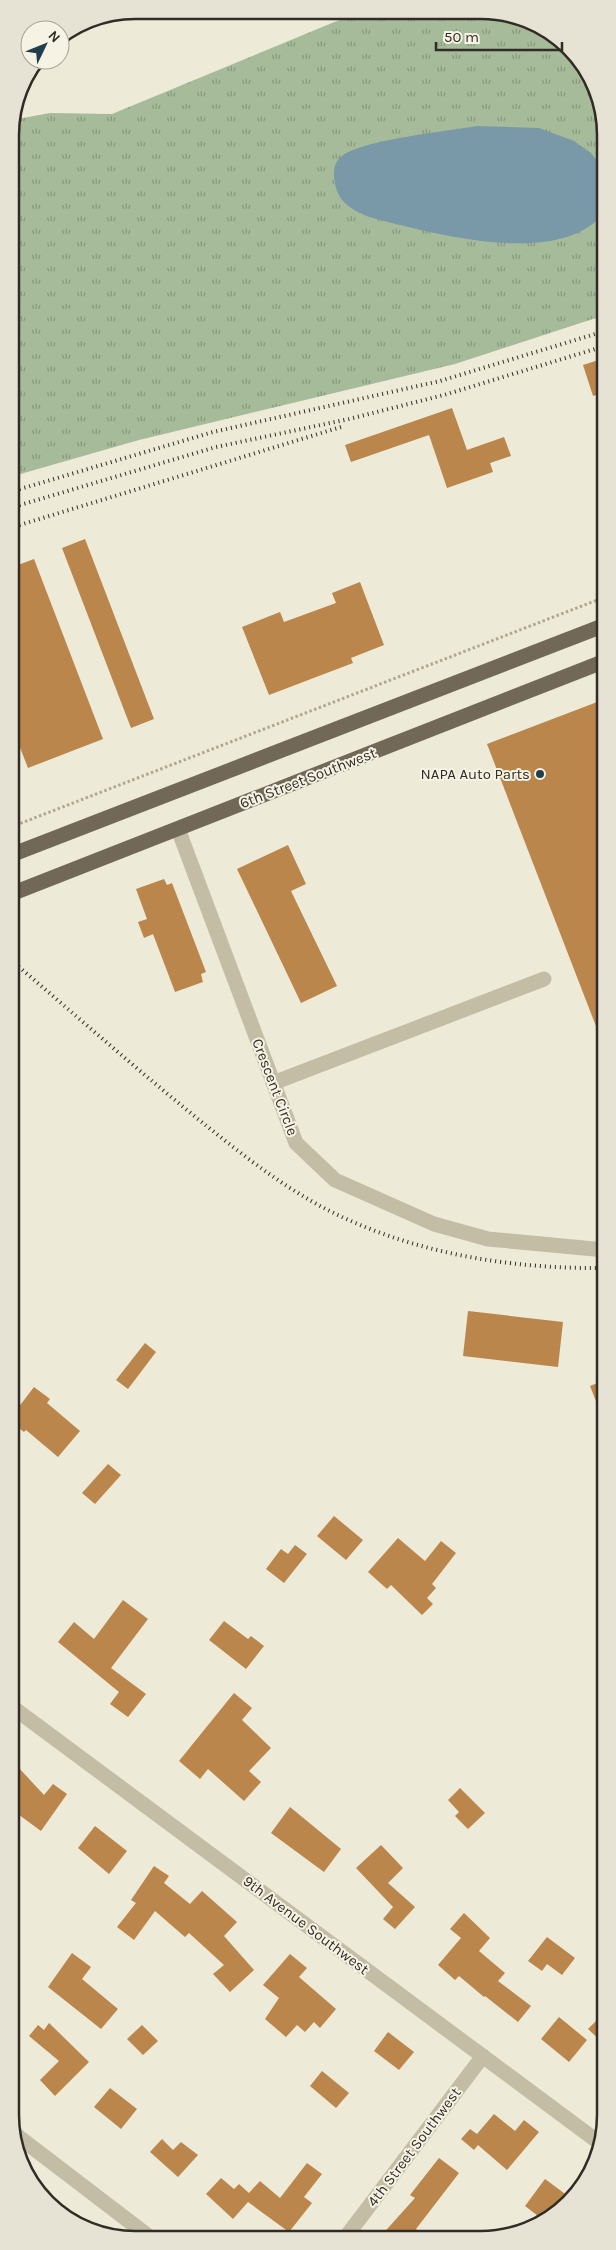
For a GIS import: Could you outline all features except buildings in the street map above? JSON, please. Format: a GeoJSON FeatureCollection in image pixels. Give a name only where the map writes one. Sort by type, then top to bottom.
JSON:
{"type":"FeatureCollection","features":[{"type":"Feature","properties":{"kind":"main road"},"geometry":{"type":"LineString","coordinates":[[19,851],[597,628]]}},
{"type":"Feature","properties":{"kind":"main road","name":"6th Street Southwest"},"geometry":{"type":"LineString","coordinates":[[19,891],[597,664]]}},
{"type":"Feature","properties":{"kind":"street","name":"Crescent Circle"},"geometry":{"type":"LineString","coordinates":[[178,829],[296,1143],[335,1180],[434,1224],[488,1239],[597,1249]]}},
{"type":"Feature","properties":{"kind":"street"},"geometry":{"type":"LineString","coordinates":[[274,1083],[544,979]]}},
{"type":"Feature","properties":{"kind":"street","name":"9th Avenue Southwest"},"geometry":{"type":"LineString","coordinates":[[19,1712],[595,2139]]}},
{"type":"Feature","properties":{"kind":"street","name":"4th Street Southwest"},"geometry":{"type":"LineString","coordinates":[[350,2231],[483,2056]]}},
{"type":"Feature","properties":{"kind":"street"},"geometry":{"type":"LineString","coordinates":[[21,2138],[142,2231]]}},
{"type":"Feature","properties":{"kind":"path"},"geometry":{"type":"LineString","coordinates":[[19,823],[597,600]]}},
{"type":"Feature","properties":{"kind":"green space"},"geometry":{"type":"Polygon","coordinates":[[[342,19],[482,19],[504,21],[519,25],[539,34],[552,43],[573,64],[585,83],[595,112],[597,134],[597,318],[455,364],[139,440],[19,474],[20,119],[50,113],[112,114],[342,19]]]}},
{"type":"Feature","properties":{"kind":"water"},"geometry":{"type":"Polygon","coordinates":[[[477,126],[539,128],[574,141],[591,153],[597,160],[597,219],[583,230],[556,240],[525,243],[491,242],[424,231],[369,217],[357,212],[343,201],[337,191],[334,180],[335,165],[342,156],[367,145],[427,133],[477,126]]]}},
{"type":"Feature","properties":{"kind":"railway"},"geometry":{"type":"LineString","coordinates":[[19,489],[213,432],[440,381],[597,333]]}},
{"type":"Feature","properties":{"kind":"railway"},"geometry":{"type":"LineString","coordinates":[[19,505],[216,447],[349,419],[444,395],[597,348]]}},
{"type":"Feature","properties":{"kind":"railway"},"geometry":{"type":"LineString","coordinates":[[19,525],[341,427]]}},
{"type":"Feature","properties":{"kind":"railway"},"geometry":{"type":"LineString","coordinates":[[19,967],[150,1080],[234,1148],[290,1188],[330,1211],[381,1233],[443,1252],[508,1263],[597,1268]]}},
{"type":"Feature","properties":{"kind":"place","name":"NAPA Auto Parts"},"geometry":{"type":"Point","coordinates":[540,774]}}]}
